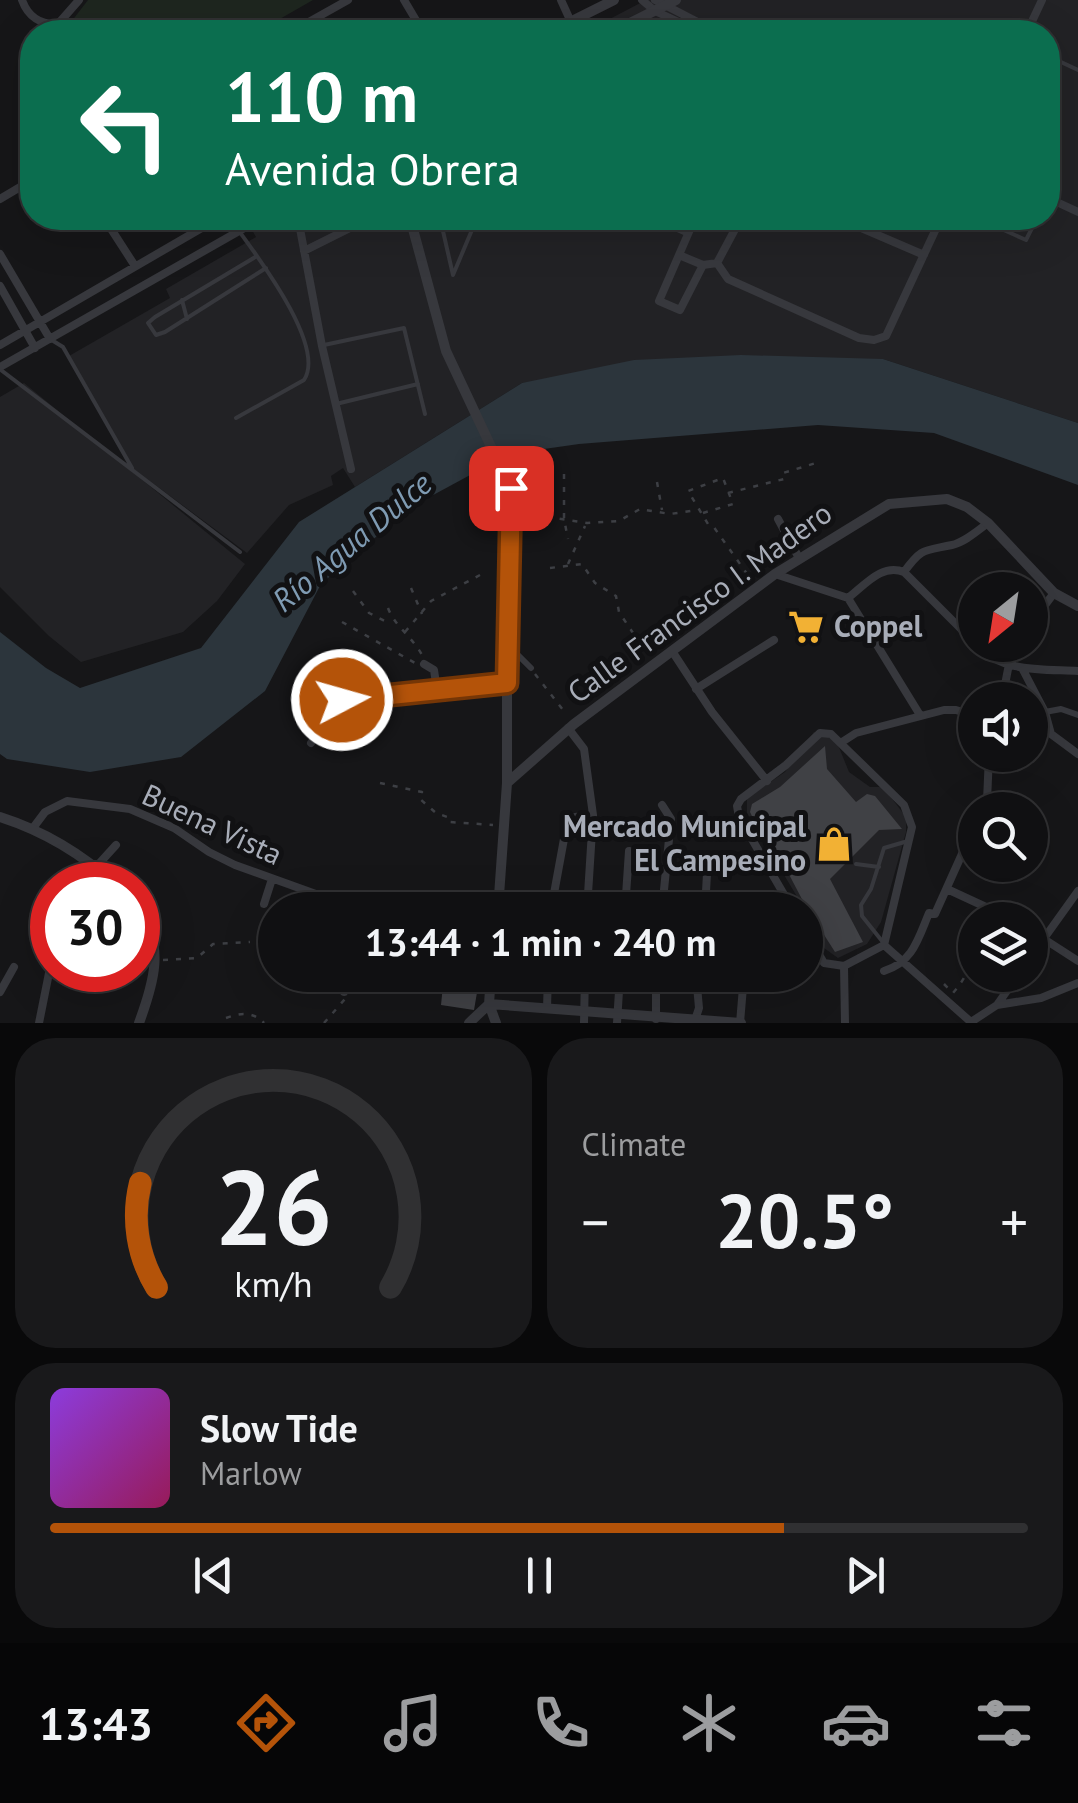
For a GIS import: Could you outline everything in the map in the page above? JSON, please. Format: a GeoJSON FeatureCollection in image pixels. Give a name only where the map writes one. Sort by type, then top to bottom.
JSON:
{"type":"FeatureCollection","features":[{"type":"Feature","properties":{"kind":"street"},"geometry":{"type":"LineString","coordinates":[[22,0],[38,20]]}},
{"type":"Feature","properties":{"kind":"street"},"geometry":{"type":"LineString","coordinates":[[62,20],[79,0]]}},
{"type":"Feature","properties":{"kind":"street"},"geometry":{"type":"LineString","coordinates":[[313,20],[348,0]]}},
{"type":"Feature","properties":{"kind":"street"},"geometry":{"type":"LineString","coordinates":[[575,20],[614,0]]}},
{"type":"Feature","properties":{"kind":"street"},"geometry":{"type":"LineString","coordinates":[[642,0],[690,20]]}},
{"type":"Feature","properties":{"kind":"street"},"geometry":{"type":"LineString","coordinates":[[633,20],[676,0]]}},
{"type":"Feature","properties":{"kind":"street"},"geometry":{"type":"LineString","coordinates":[[658,6],[681,20]]}},
{"type":"Feature","properties":{"kind":"street"},"geometry":{"type":"LineString","coordinates":[[112,230],[134,266]]}},
{"type":"Feature","properties":{"kind":"street"},"geometry":{"type":"LineString","coordinates":[[0,345],[198,230]]}},
{"type":"Feature","properties":{"kind":"street"},"geometry":{"type":"LineString","coordinates":[[300,230],[351,469]]}},
{"type":"Feature","properties":{"kind":"street"},"geometry":{"type":"LineString","coordinates":[[304,252],[347,230]]}},
{"type":"Feature","properties":{"kind":"street"},"geometry":{"type":"LineString","coordinates":[[413,230],[446,351],[511,488],[507,783],[499,892]]}},
{"type":"Feature","properties":{"kind":"street"},"geometry":{"type":"LineString","coordinates":[[690,230],[659,301],[680,310],[703,265]]}},
{"type":"Feature","properties":{"kind":"street"},"geometry":{"type":"LineString","coordinates":[[716,263],[734,230]]}},
{"type":"Feature","properties":{"kind":"street"},"geometry":{"type":"LineString","coordinates":[[866,230],[924,255]]}},
{"type":"Feature","properties":{"kind":"street"},"geometry":{"type":"LineString","coordinates":[[716,263],[728,279],[858,338],[874,340],[886,336],[935,230]]}},
{"type":"Feature","properties":{"kind":"street"},"geometry":{"type":"LineString","coordinates":[[0,368],[239,231]]}},
{"type":"Feature","properties":{"kind":"street"},"geometry":{"type":"LineString","coordinates":[[0,254],[50,339]]}},
{"type":"Feature","properties":{"kind":"street"},"geometry":{"type":"LineString","coordinates":[[156,254],[166,272]]}},
{"type":"Feature","properties":{"kind":"street"},"geometry":{"type":"LineString","coordinates":[[680,255],[703,265],[716,263]]}},
{"type":"Feature","properties":{"kind":"street"},"geometry":{"type":"LineString","coordinates":[[120,275],[130,293]]}},
{"type":"Feature","properties":{"kind":"street"},"geometry":{"type":"LineString","coordinates":[[0,286],[35,348]]}},
{"type":"Feature","properties":{"kind":"street","name":"Calle Francisco I. Madero"},"geometry":{"type":"LineString","coordinates":[[507,783],[571,726],[775,574],[889,504],[947,499],[967,507],[988,523],[1054,593],[1078,606]]}},
{"type":"Feature","properties":{"kind":"street"},"geometry":{"type":"LineString","coordinates":[[778,519],[799,558]]}},
{"type":"Feature","properties":{"kind":"street"},"geometry":{"type":"LineString","coordinates":[[904,572],[916,554],[926,548],[953,545],[988,523]]}},
{"type":"Feature","properties":{"kind":"street"},"geometry":{"type":"LineString","coordinates":[[848,598],[882,571],[894,568],[904,572],[958,626]]}},
{"type":"Feature","properties":{"kind":"street"},"geometry":{"type":"LineString","coordinates":[[775,574],[848,598],[920,715]]}},
{"type":"Feature","properties":{"kind":"street"},"geometry":{"type":"LineString","coordinates":[[1048,601],[1054,593]]}},
{"type":"Feature","properties":{"kind":"street"},"geometry":{"type":"LineString","coordinates":[[696,689],[774,640]]}},
{"type":"Feature","properties":{"kind":"street"},"geometry":{"type":"LineString","coordinates":[[506,643],[531,668]]}},
{"type":"Feature","properties":{"kind":"street"},"geometry":{"type":"LineString","coordinates":[[672,650],[696,689],[767,781]]}},
{"type":"Feature","properties":{"kind":"street"},"geometry":{"type":"LineString","coordinates":[[1002,662],[1022,668],[1078,671]]}},
{"type":"Feature","properties":{"kind":"street"},"geometry":{"type":"LineString","coordinates":[[424,664],[434,670],[438,690]]}},
{"type":"Feature","properties":{"kind":"street"},"geometry":{"type":"LineString","coordinates":[[1006,682],[1009,664]]}},
{"type":"Feature","properties":{"kind":"street"},"geometry":{"type":"LineString","coordinates":[[1022,668],[1029,682]]}},
{"type":"Feature","properties":{"kind":"street"},"geometry":{"type":"LineString","coordinates":[[320,698],[342,700],[507,683]]}},
{"type":"Feature","properties":{"kind":"street"},"geometry":{"type":"LineString","coordinates":[[311,743],[342,700]]}},
{"type":"Feature","properties":{"kind":"street"},"geometry":{"type":"LineString","coordinates":[[1048,711],[1062,709],[1078,716]]}},
{"type":"Feature","properties":{"kind":"street"},"geometry":{"type":"LineString","coordinates":[[842,742],[920,715],[958,711]]}},
{"type":"Feature","properties":{"kind":"street"},"geometry":{"type":"LineString","coordinates":[[1048,721],[1052,734],[1078,754]]}},
{"type":"Feature","properties":{"kind":"street"},"geometry":{"type":"LineString","coordinates":[[571,726],[584,749],[593,815],[588,892]]}},
{"type":"Feature","properties":{"kind":"street"},"geometry":{"type":"LineString","coordinates":[[783,892],[739,817],[737,806],[820,732],[831,734],[904,805],[912,828],[884,945],[844,966],[823,961]]}},
{"type":"Feature","properties":{"kind":"street","name":"Buena Vista"},"geometry":{"type":"LineString","coordinates":[[33,828],[46,812],[67,801],[130,810],[174,828],[235,865],[308,892]]}},
{"type":"Feature","properties":{"kind":"street"},"geometry":{"type":"LineString","coordinates":[[662,805],[671,819],[664,892]]}},
{"type":"Feature","properties":{"kind":"street"},"geometry":{"type":"LineString","coordinates":[[554,892],[570,820],[593,815]]}},
{"type":"Feature","properties":{"kind":"street"},"geometry":{"type":"LineString","coordinates":[[0,818],[33,828],[89,862]]}},
{"type":"Feature","properties":{"kind":"street"},"geometry":{"type":"LineString","coordinates":[[94,862],[116,844]]}},
{"type":"Feature","properties":{"kind":"street"},"geometry":{"type":"LineString","coordinates":[[626,892],[629,850]]}},
{"type":"Feature","properties":{"kind":"street"},"geometry":{"type":"LineString","coordinates":[[706,892],[708,856]]}},
{"type":"Feature","properties":{"kind":"street"},"geometry":{"type":"LineString","coordinates":[[884,971],[903,963],[913,952],[929,913],[936,914],[958,864]]}},
{"type":"Feature","properties":{"kind":"street"},"geometry":{"type":"LineString","coordinates":[[268,892],[272,880]]}},
{"type":"Feature","properties":{"kind":"street"},"geometry":{"type":"LineString","coordinates":[[947,890],[974,902]]}},
{"type":"Feature","properties":{"kind":"street"},"geometry":{"type":"LineString","coordinates":[[1048,931],[1078,891]]}},
{"type":"Feature","properties":{"kind":"street"},"geometry":{"type":"LineString","coordinates":[[1069,902],[1078,909]]}},
{"type":"Feature","properties":{"kind":"street"},"geometry":{"type":"LineString","coordinates":[[1048,941],[1078,961]]}},
{"type":"Feature","properties":{"kind":"street"},"geometry":{"type":"LineString","coordinates":[[884,945],[972,1022],[997,1005],[1006,992]]}},
{"type":"Feature","properties":{"kind":"street"},"geometry":{"type":"LineString","coordinates":[[844,966],[845,1023]]}},
{"type":"Feature","properties":{"kind":"street"},"geometry":{"type":"LineString","coordinates":[[0,992],[14,967]]}},
{"type":"Feature","properties":{"kind":"street"},"geometry":{"type":"LineString","coordinates":[[997,1005],[1042,998],[1078,984]]}},
{"type":"Feature","properties":{"kind":"street"},"geometry":{"type":"LineString","coordinates":[[40,1023],[46,992]]}},
{"type":"Feature","properties":{"kind":"street"},"geometry":{"type":"LineString","coordinates":[[140,1023],[151,992]]}},
{"type":"Feature","properties":{"kind":"street"},"geometry":{"type":"LineString","coordinates":[[489,992],[488,1004],[496,1023]]}},
{"type":"Feature","properties":{"kind":"street"},"geometry":{"type":"LineString","coordinates":[[547,992],[547,1008]]}},
{"type":"Feature","properties":{"kind":"street"},"geometry":{"type":"LineString","coordinates":[[584,1018],[585,992]]}},
{"type":"Feature","properties":{"kind":"street"},"geometry":{"type":"LineString","coordinates":[[617,1019],[619,992]]}},
{"type":"Feature","properties":{"kind":"street"},"geometry":{"type":"LineString","coordinates":[[656,992],[656,1021]]}},
{"type":"Feature","properties":{"kind":"street"},"geometry":{"type":"LineString","coordinates":[[694,1021],[697,992]]}},
{"type":"Feature","properties":{"kind":"street"},"geometry":{"type":"LineString","coordinates":[[468,1023],[488,1004],[547,1008],[584,1018],[740,1023],[743,992]]}},
{"type":"Feature","properties":{"kind":"lane"},"geometry":{"type":"LineString","coordinates":[[443,230],[453,274],[472,230]]}},
{"type":"Feature","properties":{"kind":"lane"},"geometry":{"type":"LineString","coordinates":[[678,230],[688,234]]}},
{"type":"Feature","properties":{"kind":"lane"},"geometry":{"type":"LineString","coordinates":[[1004,230],[1026,240],[1031,230]]}},
{"type":"Feature","properties":{"kind":"lane"},"geometry":{"type":"LineString","coordinates":[[236,418],[304,380],[310,372],[307,342],[266,268],[239,231]]}},
{"type":"Feature","properties":{"kind":"lane"},"geometry":{"type":"LineString","coordinates":[[257,256],[182,300],[148,323],[149,329],[156,335],[187,319],[266,268]]}},
{"type":"Feature","properties":{"kind":"lane"},"geometry":{"type":"LineString","coordinates":[[182,300],[187,319]]}},
{"type":"Feature","properties":{"kind":"lane"},"geometry":{"type":"LineString","coordinates":[[322,346],[404,328],[425,414]]}},
{"type":"Feature","properties":{"kind":"lane"},"geometry":{"type":"LineString","coordinates":[[50,339],[63,347],[135,472]]}},
{"type":"Feature","properties":{"kind":"lane"},"geometry":{"type":"LineString","coordinates":[[0,368],[240,552]]}},
{"type":"Feature","properties":{"kind":"lane"},"geometry":{"type":"LineString","coordinates":[[336,404],[418,384]]}},
{"type":"Feature","properties":{"kind":"lane"},"geometry":{"type":"LineString","coordinates":[[884,945],[862,916],[861,905],[871,889],[884,848],[909,841]]}},
{"type":"Feature","properties":{"kind":"lane"},"geometry":{"type":"LineString","coordinates":[[856,864],[879,867]]}},
{"type":"Feature","properties":{"kind":"path"},"geometry":{"type":"LineString","coordinates":[[728,493],[784,479],[783,473],[816,464]]}},
{"type":"Feature","properties":{"kind":"path"},"geometry":{"type":"LineString","coordinates":[[564,474],[568,539]]}},
{"type":"Feature","properties":{"kind":"path"},"geometry":{"type":"LineString","coordinates":[[703,513],[732,504],[723,478],[688,491],[698,509],[756,588]]}},
{"type":"Feature","properties":{"kind":"path"},"geometry":{"type":"LineString","coordinates":[[656,482],[662,513]]}},
{"type":"Feature","properties":{"kind":"path"},"geometry":{"type":"LineString","coordinates":[[510,513],[586,524],[619,521],[640,509],[662,513],[698,509]]}},
{"type":"Feature","properties":{"kind":"path"},"geometry":{"type":"LineString","coordinates":[[567,566],[586,524]]}},
{"type":"Feature","properties":{"kind":"path"},"geometry":{"type":"LineString","coordinates":[[550,568],[582,564],[595,583],[616,596],[619,612],[641,645],[720,588]]}},
{"type":"Feature","properties":{"kind":"path"},"geometry":{"type":"LineString","coordinates":[[405,632],[431,601],[480,575]]}},
{"type":"Feature","properties":{"kind":"path"},"geometry":{"type":"LineString","coordinates":[[411,588],[422,615]]}},
{"type":"Feature","properties":{"kind":"path"},"geometry":{"type":"LineString","coordinates":[[353,591],[369,613],[385,621],[392,618]]}},
{"type":"Feature","properties":{"kind":"path"},"geometry":{"type":"LineString","coordinates":[[342,622],[419,666],[424,664],[416,643],[392,618],[388,608]]}},
{"type":"Feature","properties":{"kind":"path"},"geometry":{"type":"LineString","coordinates":[[531,668],[571,726]]}},
{"type":"Feature","properties":{"kind":"path"},"geometry":{"type":"LineString","coordinates":[[380,783],[422,792],[420,800],[450,818],[450,822],[505,826]]}},
{"type":"Feature","properties":{"kind":"path"},"geometry":{"type":"LineString","coordinates":[[160,960],[197,958],[213,944],[250,942]]}},
{"type":"Feature","properties":{"kind":"path"},"geometry":{"type":"LineString","coordinates":[[934,990],[944,984],[954,993],[958,986]]}},
{"type":"Feature","properties":{"kind":"path"},"geometry":{"type":"LineString","coordinates":[[324,1023],[345,998],[344,992]]}},
{"type":"Feature","properties":{"kind":"path"},"geometry":{"type":"LineString","coordinates":[[226,1018],[242,1012],[264,1023]]}},
{"type":"Feature","properties":{"kind":"shaded area"},"geometry":{"type":"Polygon","coordinates":[[[88,0],[313,0],[278,20],[73,20],[88,0]]]}},
{"type":"Feature","properties":{"kind":"shaded area"},"geometry":{"type":"Polygon","coordinates":[[[646,0],[1078,0],[1078,423],[883,359],[522,383],[355,487],[343,468],[331,476],[333,485],[289,505],[247,553],[131,467],[69,356],[170,298],[166,289],[256,237],[252,230],[1060,230],[1060,20],[608,20],[646,0]]]}},
{"type":"Feature","properties":{"kind":"shaded area"},"geometry":{"type":"Polygon","coordinates":[[[24,383],[245,564],[217,601],[183,632],[81,662],[0,587],[0,397],[24,383]]]}},
{"type":"Feature","properties":{"kind":"shaded area","name":"Mercado Municipal El Campesino"},"geometry":{"type":"Polygon","coordinates":[[[814,732],[836,740],[849,772],[870,787],[883,787],[906,817],[906,832],[881,922],[867,944],[838,958],[823,946],[823,892],[794,892],[747,813],[747,798],[785,772],[814,732]]]}},
{"type":"Feature","properties":{"kind":"water","name":"Río Agua Dulce"},"geometry":{"type":"Polygon","coordinates":[[[741,355],[883,359],[1078,423],[1078,485],[934,433],[818,425],[579,444],[509,454],[411,507],[321,584],[265,691],[181,757],[90,772],[7,759],[0,754],[0,632],[46,668],[80,688],[201,648],[299,522],[522,383],[634,360],[741,355]]]}},
{"type":"Feature","properties":{"kind":"building"},"geometry":{"type":"Polygon","coordinates":[[[825,746],[827,769],[856,802],[867,794],[875,796],[902,829],[879,830],[830,879],[863,942],[835,952],[823,933],[823,892],[798,892],[782,861],[772,857],[750,812],[752,804],[780,787],[825,746]]]}},
{"type":"Feature","properties":{"kind":"building"},"geometry":{"type":"Polygon","coordinates":[[[442,992],[477,992],[474,1010],[441,1005],[442,992]]]}},
{"type":"Feature","properties":{"kind":"place","name":"Coppel"},"geometry":{"type":"Point","coordinates":[806,627]}},
{"type":"Feature","properties":{"kind":"place","name":"Mercado Municipal El Campesino"},"geometry":{"type":"Point","coordinates":[834,844]}},
{"type":"Feature","properties":{"kind":"route"},"geometry":{"type":"LineString","coordinates":[[342,700],[507,683],[511,488]]}}]}
